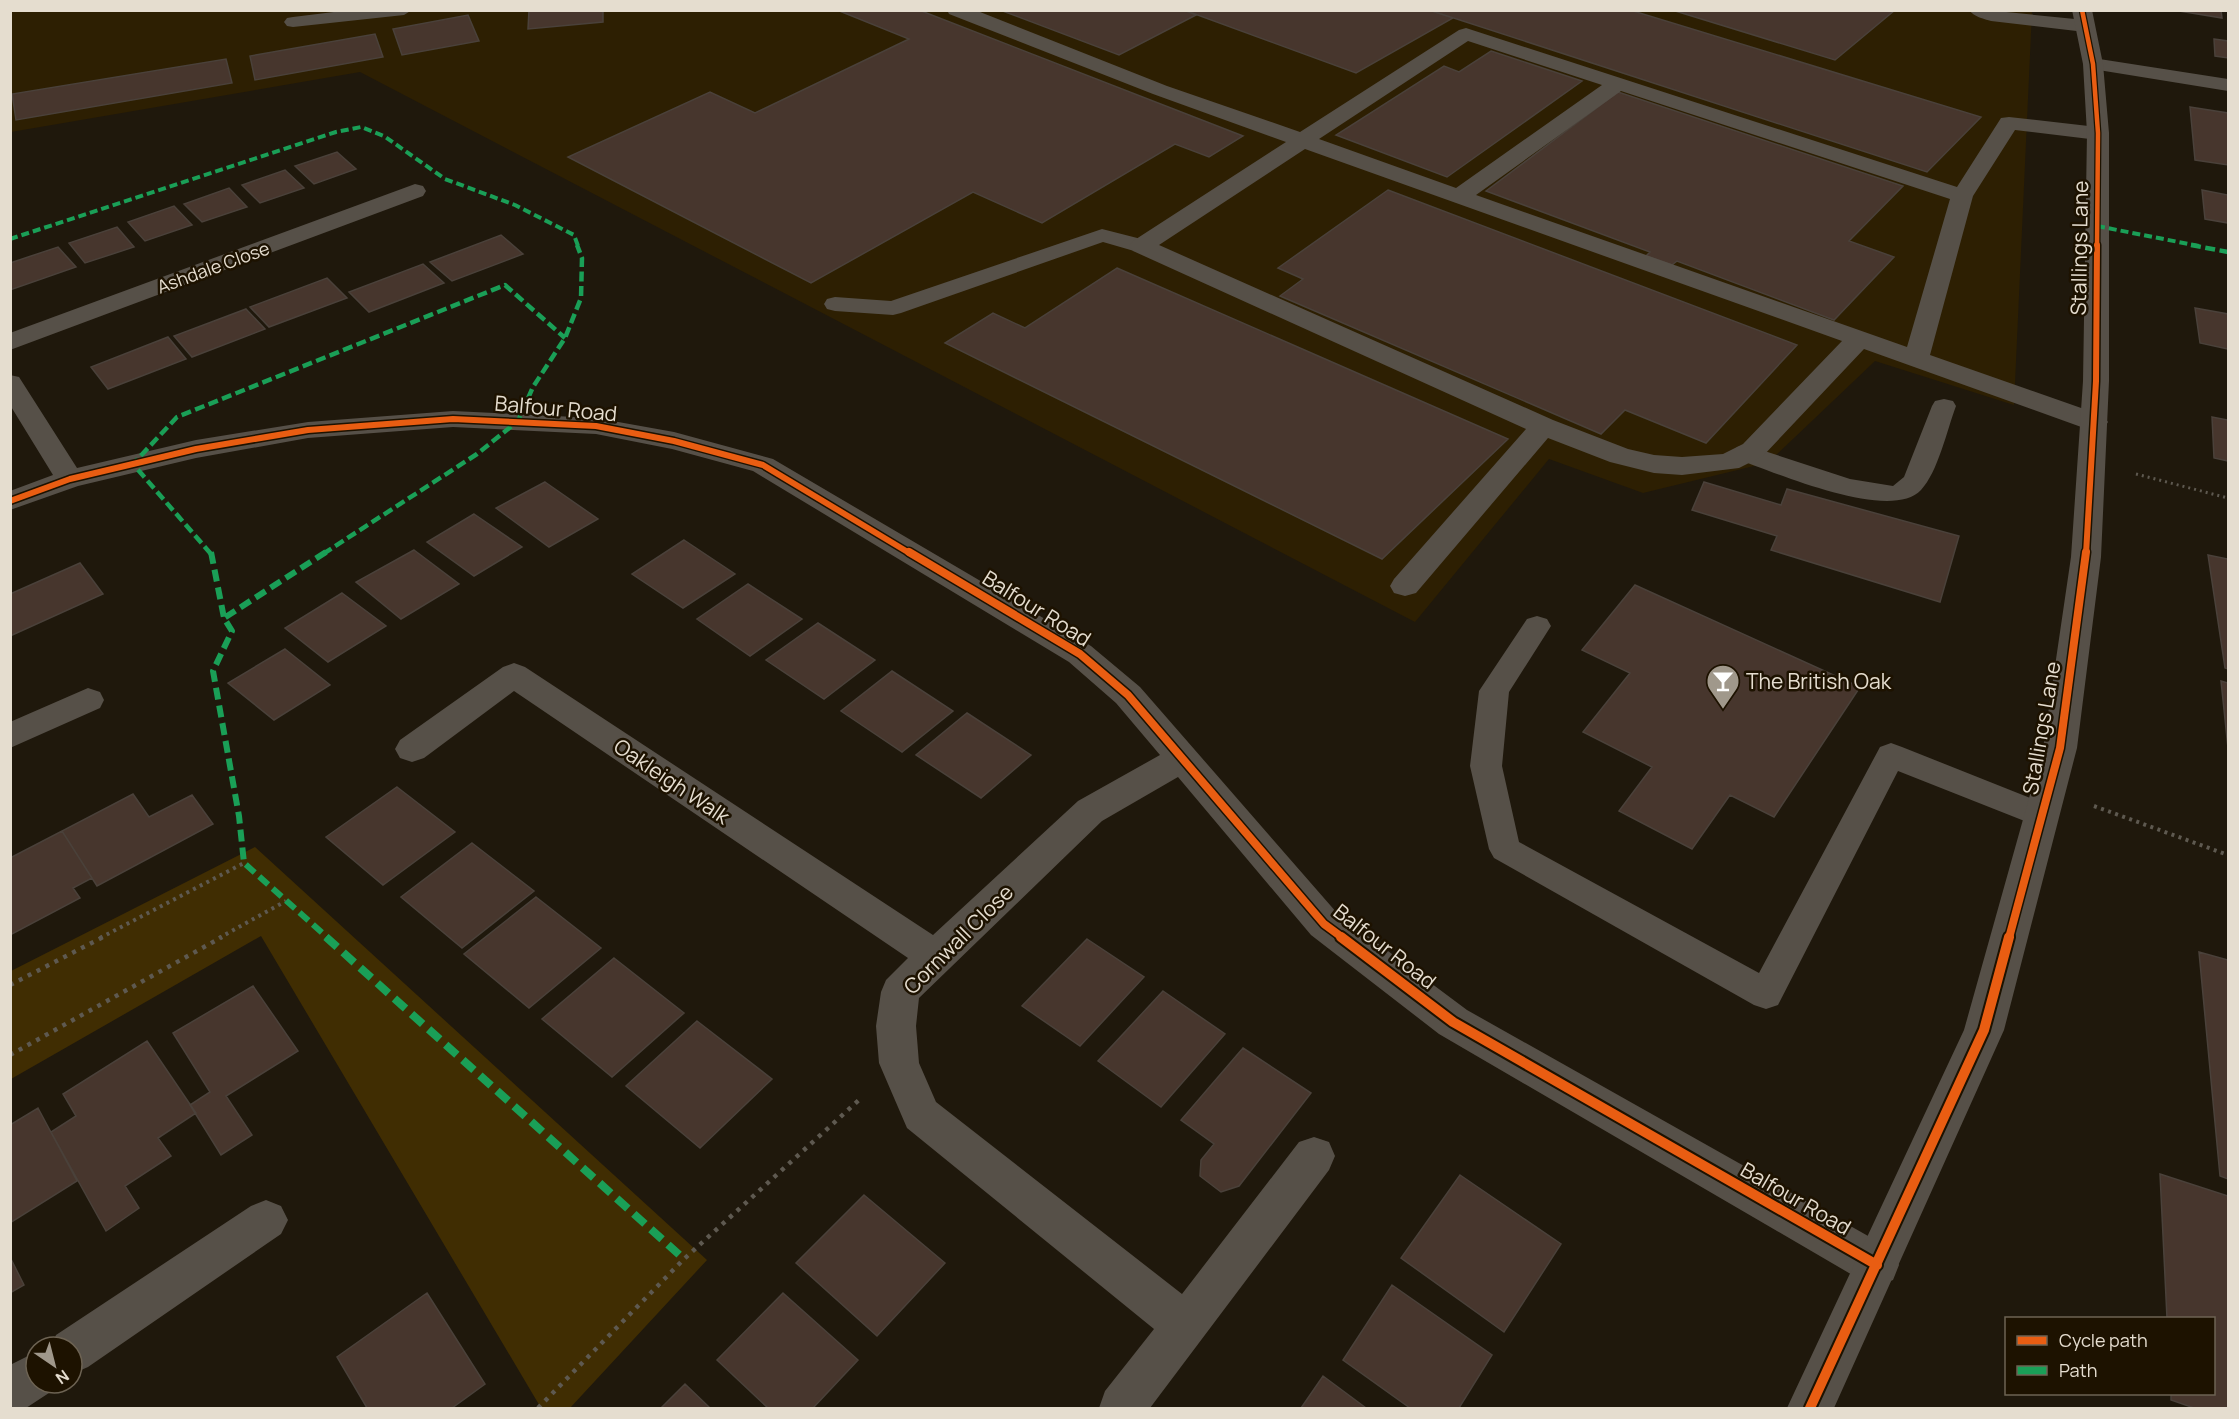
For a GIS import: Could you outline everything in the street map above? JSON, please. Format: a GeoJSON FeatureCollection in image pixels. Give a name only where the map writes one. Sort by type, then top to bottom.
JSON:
{"type":"FeatureCollection","features":[{"type":"Feature","properties":{"kind":"street"},"geometry":{"type":"LineString","coordinates":[[956,10],[1160,90],[2094,422]]}},
{"type":"Feature","properties":{"kind":"street"},"geometry":{"type":"LineString","coordinates":[[1986,12],[2084,18]]}},
{"type":"Feature","properties":{"kind":"street","name":"Stallings Lane"},"geometry":{"type":"LineString","coordinates":[[1810,1408],[1984,1030],[2060,748],[2086,557],[2094,422],[2098,133],[2093,64],[2084,18]]}},
{"type":"Feature","properties":{"kind":"street"},"geometry":{"type":"LineString","coordinates":[[1141,246],[1466,34],[1962,196]]}},
{"type":"Feature","properties":{"kind":"street"},"geometry":{"type":"LineString","coordinates":[[2093,64],[2229,86]]}},
{"type":"Feature","properties":{"kind":"street"},"geometry":{"type":"LineString","coordinates":[[1459,196],[1618,84]]}},
{"type":"Feature","properties":{"kind":"street"},"geometry":{"type":"LineString","coordinates":[[1916,359],[1962,196],[2009,123],[2098,133]]}},
{"type":"Feature","properties":{"kind":"street","name":"Ashdale Close"},"geometry":{"type":"LineString","coordinates":[[10,342],[415,192]]}},
{"type":"Feature","properties":{"kind":"street"},"geometry":{"type":"LineString","coordinates":[[1141,246],[1543,426],[1620,456],[1654,464],[1702,465],[1729,462],[1753,450],[1860,338]]}},
{"type":"Feature","properties":{"kind":"street"},"geometry":{"type":"LineString","coordinates":[[10,382],[70,479]]}},
{"type":"Feature","properties":{"kind":"street","name":"Balfour Road"},"geometry":{"type":"LineString","coordinates":[[10,501],[70,479],[196,449],[308,430],[453,419],[596,426],[674,441],[764,465],[1080,654],[1128,695],[1324,924],[1453,1022],[1877,1265]]}},
{"type":"Feature","properties":{"kind":"street"},"geometry":{"type":"LineString","coordinates":[[1405,586],[1543,426]]}},
{"type":"Feature","properties":{"kind":"street","name":"Oakleigh Walk"},"geometry":{"type":"LineString","coordinates":[[412,749],[514,675],[935,956]]}},
{"type":"Feature","properties":{"kind":"street"},"geometry":{"type":"LineString","coordinates":[[10,736],[88,700]]}},
{"type":"Feature","properties":{"kind":"street","name":"Cornwall Close"},"geometry":{"type":"LineString","coordinates":[[1181,759],[1090,811],[935,956],[900,992],[896,1026],[899,1063],[921,1115],[1184,1324]]}},
{"type":"Feature","properties":{"kind":"street"},"geometry":{"type":"LineString","coordinates":[[1122,1408],[1314,1156]]}},
{"type":"Feature","properties":{"kind":"street"},"geometry":{"type":"LineString","coordinates":[[84,1343],[266,1220]]}},
{"type":"Feature","properties":{"kind":"street"},"geometry":{"type":"LineString","coordinates":[[10,1392],[24,1383]]}},
{"type":"Feature","properties":{"kind":"lane"},"geometry":{"type":"LineString","coordinates":[[293,22],[404,10]]}},
{"type":"Feature","properties":{"kind":"lane"},"geometry":{"type":"LineString","coordinates":[[835,304],[893,308],[1102,235],[1141,246]]}},
{"type":"Feature","properties":{"kind":"lane"},"geometry":{"type":"LineString","coordinates":[[1746,453],[1853,488],[1881,494],[1900,492],[1910,488],[1916,479],[1944,406]]}},
{"type":"Feature","properties":{"kind":"lane"},"geometry":{"type":"LineString","coordinates":[[1537,626],[1494,691],[1486,766],[1505,849],[1766,994],[1891,755],[2046,803]]}},
{"type":"Feature","properties":{"kind":"path"},"geometry":{"type":"LineString","coordinates":[[2127,471],[2229,498]]}},
{"type":"Feature","properties":{"kind":"path"},"geometry":{"type":"LineString","coordinates":[[2046,803],[2229,855]]}},
{"type":"Feature","properties":{"kind":"path"},"geometry":{"type":"LineString","coordinates":[[10,985],[244,863]]}},
{"type":"Feature","properties":{"kind":"path"},"geometry":{"type":"LineString","coordinates":[[10,1055],[286,901]]}},
{"type":"Feature","properties":{"kind":"path"},"geometry":{"type":"LineString","coordinates":[[538,1408],[684,1259],[899,1063]]}},
{"type":"Feature","properties":{"kind":"shaded area"},"geometry":{"type":"Polygon","coordinates":[[[11,11],[2032,11],[2014,405],[1875,361],[1774,457],[1754,466],[1643,493],[1549,459],[1415,622],[360,72],[11,132],[11,11]]]}},
{"type":"Feature","properties":{"kind":"shaded area"},"geometry":{"type":"Polygon","coordinates":[[[255,847],[707,1260],[570,1408],[541,1408],[261,936],[11,1079],[11,971],[255,847]]]}},
{"type":"Feature","properties":{"kind":"building"},"geometry":{"type":"Polygon","coordinates":[[[529,10],[603,10],[603,22],[528,29],[529,10]]]}},
{"type":"Feature","properties":{"kind":"building"},"geometry":{"type":"Polygon","coordinates":[[[837,10],[919,10],[1243,136],[1209,157],[1175,144],[1042,223],[973,192],[811,283],[568,157],[710,92],[755,113],[909,39],[837,10]]]}},
{"type":"Feature","properties":{"kind":"building"},"geometry":{"type":"Polygon","coordinates":[[[1000,10],[1184,10],[1196,15],[1119,55],[1000,10]]]}},
{"type":"Feature","properties":{"kind":"building"},"geometry":{"type":"Polygon","coordinates":[[[1184,10],[1429,10],[1453,18],[1356,73],[1184,10]]]}},
{"type":"Feature","properties":{"kind":"building"},"geometry":{"type":"Polygon","coordinates":[[[1429,10],[1630,10],[1981,117],[1927,172],[1429,10]]]}},
{"type":"Feature","properties":{"kind":"building"},"geometry":{"type":"Polygon","coordinates":[[[1672,10],[1895,10],[1835,60],[1672,10]]]}},
{"type":"Feature","properties":{"kind":"building"},"geometry":{"type":"Polygon","coordinates":[[[2173,10],[2221,10],[2222,18],[2173,10]]]}},
{"type":"Feature","properties":{"kind":"building"},"geometry":{"type":"Polygon","coordinates":[[[468,15],[479,41],[402,55],[393,29],[468,15]]]}},
{"type":"Feature","properties":{"kind":"building"},"geometry":{"type":"Polygon","coordinates":[[[375,34],[383,57],[255,80],[250,56],[375,34]]]}},
{"type":"Feature","properties":{"kind":"building"},"geometry":{"type":"Polygon","coordinates":[[[2214,39],[2228,41],[2228,58],[2215,56],[2214,39]]]}},
{"type":"Feature","properties":{"kind":"building"},"geometry":{"type":"Polygon","coordinates":[[[1491,51],[1582,81],[1447,177],[1336,135],[1444,66],[1459,72],[1491,51]]]}},
{"type":"Feature","properties":{"kind":"building"},"geometry":{"type":"Polygon","coordinates":[[[226,59],[232,83],[16,120],[12,94],[226,59]]]}},
{"type":"Feature","properties":{"kind":"building"},"geometry":{"type":"Polygon","coordinates":[[[1618,92],[1903,186],[1849,241],[1894,257],[1834,320],[1677,261],[1672,265],[1646,256],[1650,252],[1486,191],[1618,92]]]}},
{"type":"Feature","properties":{"kind":"building"},"geometry":{"type":"Polygon","coordinates":[[[2190,107],[2228,113],[2228,165],[2195,160],[2190,107]]]}},
{"type":"Feature","properties":{"kind":"building"},"geometry":{"type":"Polygon","coordinates":[[[337,152],[356,169],[314,184],[295,166],[337,152]]]}},
{"type":"Feature","properties":{"kind":"building"},"geometry":{"type":"Polygon","coordinates":[[[285,170],[304,188],[260,203],[242,185],[285,170]]]}},
{"type":"Feature","properties":{"kind":"building"},"geometry":{"type":"Polygon","coordinates":[[[229,188],[247,207],[202,222],[184,204],[229,188]]]}},
{"type":"Feature","properties":{"kind":"building"},"geometry":{"type":"Polygon","coordinates":[[[1388,190],[1797,345],[1706,443],[1625,410],[1601,434],[1280,296],[1303,279],[1278,268],[1388,190]]]}},
{"type":"Feature","properties":{"kind":"building"},"geometry":{"type":"Polygon","coordinates":[[[2202,190],[2228,195],[2228,223],[2205,219],[2202,190]]]}},
{"type":"Feature","properties":{"kind":"building"},"geometry":{"type":"Polygon","coordinates":[[[174,206],[192,225],[145,241],[128,222],[174,206]]]}},
{"type":"Feature","properties":{"kind":"building"},"geometry":{"type":"Polygon","coordinates":[[[117,227],[134,247],[85,263],[69,243],[117,227]]]}},
{"type":"Feature","properties":{"kind":"building"},"geometry":{"type":"Polygon","coordinates":[[[501,235],[523,254],[452,281],[430,262],[501,235]]]}},
{"type":"Feature","properties":{"kind":"building"},"geometry":{"type":"Polygon","coordinates":[[[58,247],[76,267],[10,290],[10,263],[58,247]]]}},
{"type":"Feature","properties":{"kind":"building"},"geometry":{"type":"Polygon","coordinates":[[[423,264],[444,283],[369,312],[349,292],[423,264]]]}},
{"type":"Feature","properties":{"kind":"building"},"geometry":{"type":"Polygon","coordinates":[[[1117,268],[1508,439],[1382,559],[945,343],[993,313],[1025,328],[1117,268]]]}},
{"type":"Feature","properties":{"kind":"building"},"geometry":{"type":"Polygon","coordinates":[[[327,278],[347,298],[269,327],[250,307],[327,278]]]}},
{"type":"Feature","properties":{"kind":"building"},"geometry":{"type":"Polygon","coordinates":[[[2195,308],[2228,314],[2228,349],[2200,343],[2195,308]]]}},
{"type":"Feature","properties":{"kind":"building"},"geometry":{"type":"Polygon","coordinates":[[[246,309],[265,329],[192,357],[174,336],[246,309]]]}},
{"type":"Feature","properties":{"kind":"building"},"geometry":{"type":"Polygon","coordinates":[[[168,337],[186,359],[108,389],[91,367],[168,337]]]}},
{"type":"Feature","properties":{"kind":"building"},"geometry":{"type":"Polygon","coordinates":[[[2212,417],[2228,420],[2228,461],[2214,458],[2212,417]]]}},
{"type":"Feature","properties":{"kind":"building"},"geometry":{"type":"Polygon","coordinates":[[[545,482],[598,519],[549,547],[496,508],[545,482]]]}},
{"type":"Feature","properties":{"kind":"building"},"geometry":{"type":"Polygon","coordinates":[[[1704,482],[1781,505],[1787,489],[1959,536],[1940,602],[1771,550],[1777,536],[1692,510],[1704,482]]]}},
{"type":"Feature","properties":{"kind":"building"},"geometry":{"type":"Polygon","coordinates":[[[474,514],[522,547],[474,576],[427,542],[474,514]]]}},
{"type":"Feature","properties":{"kind":"building"},"geometry":{"type":"Polygon","coordinates":[[[684,540],[735,574],[683,608],[632,574],[684,540]]]}},
{"type":"Feature","properties":{"kind":"building"},"geometry":{"type":"Polygon","coordinates":[[[414,550],[459,584],[401,619],[356,582],[414,550]]]}},
{"type":"Feature","properties":{"kind":"building"},"geometry":{"type":"Polygon","coordinates":[[[2208,555],[2228,559],[2228,669],[2225,668],[2208,555]]]}},
{"type":"Feature","properties":{"kind":"building"},"geometry":{"type":"Polygon","coordinates":[[[80,563],[103,594],[10,636],[10,594],[80,563]]]}},
{"type":"Feature","properties":{"kind":"building"},"geometry":{"type":"Polygon","coordinates":[[[748,584],[802,619],[750,656],[697,619],[748,584]]]}},
{"type":"Feature","properties":{"kind":"building","name":"The British Oak"},"geometry":{"type":"Polygon","coordinates":[[[1635,585],[1860,687],[1774,817],[1730,795],[1692,849],[1619,811],[1652,767],[1583,732],[1630,673],[1582,650],[1635,585]]]}},
{"type":"Feature","properties":{"kind":"building"},"geometry":{"type":"Polygon","coordinates":[[[342,593],[386,626],[328,662],[285,628],[342,593]]]}},
{"type":"Feature","properties":{"kind":"building"},"geometry":{"type":"Polygon","coordinates":[[[818,623],[875,660],[824,699],[766,660],[818,623]]]}},
{"type":"Feature","properties":{"kind":"building"},"geometry":{"type":"Polygon","coordinates":[[[285,649],[330,685],[274,720],[228,683],[285,649]]]}},
{"type":"Feature","properties":{"kind":"building"},"geometry":{"type":"Polygon","coordinates":[[[892,671],[953,711],[902,752],[841,711],[892,671]]]}},
{"type":"Feature","properties":{"kind":"building"},"geometry":{"type":"Polygon","coordinates":[[[2221,681],[2228,683],[2228,748],[2221,681]]]}},
{"type":"Feature","properties":{"kind":"building"},"geometry":{"type":"Polygon","coordinates":[[[967,713],[1031,755],[981,798],[916,755],[967,713]]]}},
{"type":"Feature","properties":{"kind":"building"},"geometry":{"type":"Polygon","coordinates":[[[397,787],[455,832],[383,885],[326,837],[397,787]]]}},
{"type":"Feature","properties":{"kind":"building"},"geometry":{"type":"Polygon","coordinates":[[[133,794],[149,817],[192,795],[213,824],[97,886],[62,831],[133,794]]]}},
{"type":"Feature","properties":{"kind":"building"},"geometry":{"type":"Polygon","coordinates":[[[62,831],[92,878],[73,888],[80,898],[10,935],[10,858],[62,831]]]}},
{"type":"Feature","properties":{"kind":"building"},"geometry":{"type":"Polygon","coordinates":[[[472,843],[534,891],[462,948],[401,897],[472,843]]]}},
{"type":"Feature","properties":{"kind":"building"},"geometry":{"type":"Polygon","coordinates":[[[536,897],[601,948],[529,1008],[464,954],[536,897]]]}},
{"type":"Feature","properties":{"kind":"building"},"geometry":{"type":"Polygon","coordinates":[[[1087,939],[1144,977],[1080,1046],[1022,1006],[1087,939]]]}},
{"type":"Feature","properties":{"kind":"building"},"geometry":{"type":"Polygon","coordinates":[[[2199,952],[2228,960],[2228,1179],[2220,1176],[2199,952]]]}},
{"type":"Feature","properties":{"kind":"building"},"geometry":{"type":"Polygon","coordinates":[[[614,958],[684,1013],[612,1077],[542,1019],[614,958]]]}},
{"type":"Feature","properties":{"kind":"building"},"geometry":{"type":"Polygon","coordinates":[[[253,986],[298,1051],[226,1096],[252,1135],[221,1155],[190,1105],[210,1092],[173,1033],[253,986]]]}},
{"type":"Feature","properties":{"kind":"building"},"geometry":{"type":"Polygon","coordinates":[[[1163,991],[1225,1034],[1161,1107],[1098,1061],[1163,991]]]}},
{"type":"Feature","properties":{"kind":"building"},"geometry":{"type":"Polygon","coordinates":[[[697,1021],[772,1079],[700,1148],[626,1086],[697,1021]]]}},
{"type":"Feature","properties":{"kind":"building"},"geometry":{"type":"Polygon","coordinates":[[[147,1041],[196,1113],[158,1138],[171,1156],[125,1186],[139,1208],[106,1231],[51,1132],[76,1116],[63,1094],[147,1041]]]}},
{"type":"Feature","properties":{"kind":"building"},"geometry":{"type":"Polygon","coordinates":[[[1243,1048],[1311,1093],[1239,1186],[1221,1192],[1200,1176],[1201,1160],[1214,1144],[1181,1120],[1243,1048]]]}},
{"type":"Feature","properties":{"kind":"building"},"geometry":{"type":"Polygon","coordinates":[[[38,1108],[77,1181],[10,1223],[10,1125],[38,1108]]]}},
{"type":"Feature","properties":{"kind":"building"},"geometry":{"type":"Polygon","coordinates":[[[2160,1174],[2228,1196],[2228,1408],[2194,1408],[2171,1400],[2171,1395],[2215,1395],[2215,1317],[2167,1317],[2160,1174]]]}},
{"type":"Feature","properties":{"kind":"building"},"geometry":{"type":"Polygon","coordinates":[[[1460,1175],[1561,1244],[1504,1332],[1401,1258],[1460,1175]]]}},
{"type":"Feature","properties":{"kind":"building"},"geometry":{"type":"Polygon","coordinates":[[[864,1195],[945,1263],[877,1336],[796,1263],[864,1195]]]}},
{"type":"Feature","properties":{"kind":"building"},"geometry":{"type":"Polygon","coordinates":[[[10,1257],[24,1285],[10,1293],[10,1257]]]}},
{"type":"Feature","properties":{"kind":"building"},"geometry":{"type":"Polygon","coordinates":[[[1392,1285],[1492,1355],[1459,1408],[1410,1408],[1343,1360],[1392,1285]]]}},
{"type":"Feature","properties":{"kind":"building"},"geometry":{"type":"Polygon","coordinates":[[[427,1293],[485,1384],[452,1408],[367,1408],[337,1357],[427,1293]]]}},
{"type":"Feature","properties":{"kind":"building"},"geometry":{"type":"Polygon","coordinates":[[[783,1293],[858,1360],[813,1408],[768,1408],[717,1360],[783,1293]]]}},
{"type":"Feature","properties":{"kind":"building"},"geometry":{"type":"Polygon","coordinates":[[[1323,1376],[1366,1408],[1301,1408],[1323,1376]]]}},
{"type":"Feature","properties":{"kind":"building"},"geometry":{"type":"Polygon","coordinates":[[[685,1384],[710,1408],[661,1408],[685,1384]]]}},
{"type":"Feature","properties":{"kind":"marked path"},"geometry":{"type":"LineString","coordinates":[[10,239],[336,132],[361,127],[384,136],[445,179],[515,205],[574,235],[582,258],[581,298],[565,338],[533,387],[518,421],[477,454],[224,618],[232,631],[213,671],[239,816],[244,863],[684,1259]]}},
{"type":"Feature","properties":{"kind":"marked path"},"geometry":{"type":"LineString","coordinates":[[2097,226],[2228,252]]}},
{"type":"Feature","properties":{"kind":"marked path"},"geometry":{"type":"LineString","coordinates":[[224,618],[211,551],[133,464],[177,417],[505,285],[565,338]]}},
{"type":"Feature","properties":{"kind":"cycle path"},"geometry":{"type":"LineString","coordinates":[[1810,1408],[1984,1030],[2060,748],[2086,557],[2096,381],[2098,133],[2093,64],[2082,10]]}},
{"type":"Feature","properties":{"kind":"cycle path"},"geometry":{"type":"LineString","coordinates":[[10,501],[70,479],[196,449],[308,430],[453,419],[596,426],[674,441],[763,465],[1080,654],[1128,695],[1324,924],[1453,1022],[1877,1265]]}},
{"type":"Feature","properties":{"kind":"place","name":"The British Oak"},"geometry":{"type":"Point","coordinates":[1723,710]}}]}
